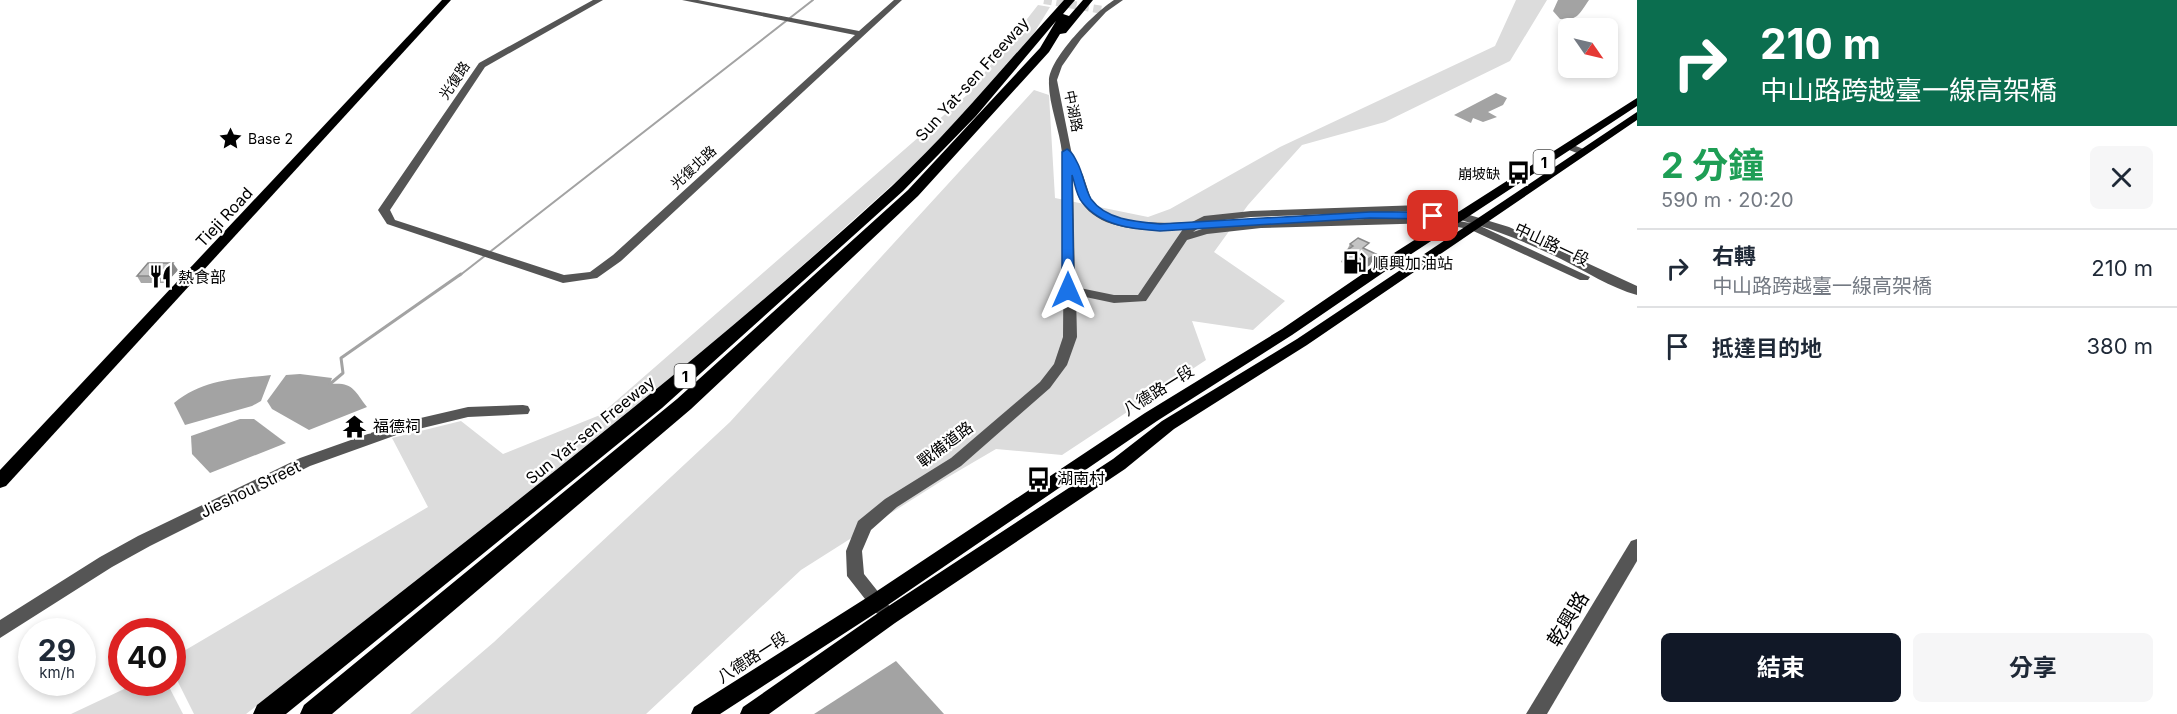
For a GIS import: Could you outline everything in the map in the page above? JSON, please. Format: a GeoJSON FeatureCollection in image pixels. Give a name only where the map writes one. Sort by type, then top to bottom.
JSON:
{"type":"FeatureCollection","features":[{"type":"Feature","properties":{"kind":"highway"},"geometry":{"type":"LineString","coordinates":[[1040,44],[1058,0]]}},
{"type":"Feature","properties":{"kind":"highway","name":"Sun Yat-sen Freeway"},"geometry":{"type":"LineString","coordinates":[[266,714],[673,387],[898,188],[1040,44],[1070,0]]}},
{"type":"Feature","properties":{"kind":"highway","name":"Sun Yat-sen Freeway"},"geometry":{"type":"LineString","coordinates":[[313,714],[684,404],[914,193],[979,124],[1075,0]]}},
{"type":"Feature","properties":{"kind":"highway"},"geometry":{"type":"LineString","coordinates":[[1040,44],[1088,0]]}},
{"type":"Feature","properties":{"kind":"main road","name":"Tieji Road"},"geometry":{"type":"LineString","coordinates":[[0,482],[447,0]]}},
{"type":"Feature","properties":{"kind":"main road","name":"八德路一段"},"geometry":{"type":"LineString","coordinates":[[751,714],[888,617],[1119,464],[1168,425],[1302,342],[1568,146],[1637,101]]}},
{"type":"Feature","properties":{"kind":"main road","name":"八德路一段"},"geometry":{"type":"LineString","coordinates":[[702,714],[878,601],[1151,417],[1287,332],[1385,265],[1467,221],[1582,152],[1637,115]]}},
{"type":"Feature","properties":{"kind":"street","name":"光復路"},"geometry":{"type":"LineString","coordinates":[[391,222],[384,210],[482,65],[599,0]]}},
{"type":"Feature","properties":{"kind":"street","name":"光復路"},"geometry":{"type":"LineString","coordinates":[[391,222],[396,204],[490,64],[607,0]]}},
{"type":"Feature","properties":{"kind":"street"},"geometry":{"type":"LineString","coordinates":[[686,0],[861,34]]}},
{"type":"Feature","properties":{"kind":"street","name":"光復北路"},"geometry":{"type":"LineString","coordinates":[[391,222],[563,279],[593,275],[639,238],[898,0]]}},
{"type":"Feature","properties":{"kind":"street","name":"中湖路"},"geometry":{"type":"LineString","coordinates":[[1068,290],[1067,152],[1053,80],[1058,66],[1078,37],[1103,10],[1119,0]]}},
{"type":"Feature","properties":{"kind":"street"},"geometry":{"type":"LineString","coordinates":[[1568,146],[1582,152]]}},
{"type":"Feature","properties":{"kind":"street"},"geometry":{"type":"LineString","coordinates":[[1067,152],[1079,177],[1085,199],[1099,213],[1118,221],[1160,227],[1370,215],[1420,214],[1446,217],[1481,225],[1636,295]]}},
{"type":"Feature","properties":{"kind":"street"},"geometry":{"type":"LineString","coordinates":[[1068,290],[1116,300],[1130,301],[1142,298],[1181,243],[1205,231],[1261,225],[1467,221]]}},
{"type":"Feature","properties":{"kind":"street","name":"中山路一段"},"geometry":{"type":"LineString","coordinates":[[1467,221],[1636,295]]}},
{"type":"Feature","properties":{"kind":"street","name":"戰備道路"},"geometry":{"type":"LineString","coordinates":[[888,617],[878,601],[856,576],[854,552],[864,525],[891,503],[956,462],[1045,385],[1060,365],[1070,337],[1068,290]]}},
{"type":"Feature","properties":{"kind":"street","name":"Jieshou Street"},"geometry":{"type":"LineString","coordinates":[[0,630],[116,557],[305,462],[399,428],[468,412],[523,410]]}},
{"type":"Feature","properties":{"kind":"street","name":"乾興路"},"geometry":{"type":"LineString","coordinates":[[1536,714],[1637,546]]}},
{"type":"Feature","properties":{"kind":"shaded area"},"geometry":{"type":"Polygon","coordinates":[[[1516,0],[1547,0],[1510,61],[1385,122],[1302,145],[1248,205],[1214,252],[1285,301],[1253,330],[1192,321],[1206,360],[1062,455],[996,449],[943,480],[801,570],[646,714],[410,714],[494,642],[730,422],[1034,90],[1049,95],[1055,198],[1148,217],[1170,209],[1280,147],[1495,46],[1516,0]]]}},
{"type":"Feature","properties":{"kind":"shaded area"},"geometry":{"type":"Polygon","coordinates":[[[1558,0],[1589,0],[1574,18],[1559,18],[1553,11],[1558,0]]]}},
{"type":"Feature","properties":{"kind":"shaded area"},"geometry":{"type":"Polygon","coordinates":[[[1038,5],[1050,7],[1023,51],[971,114],[614,430],[246,714],[194,714],[185,696],[186,650],[428,507],[392,438],[461,421],[503,454],[600,415],[967,95],[1038,5]]]}},
{"type":"Feature","properties":{"kind":"shaded area"},"geometry":{"type":"Polygon","coordinates":[[[1496,93],[1507,98],[1503,105],[1488,112],[1497,117],[1483,122],[1473,118],[1471,123],[1454,115],[1496,93]]]}},
{"type":"Feature","properties":{"kind":"shaded area"},"geometry":{"type":"Polygon","coordinates":[[[300,374],[332,378],[330,384],[344,384],[352,388],[367,407],[309,430],[272,409],[267,401],[286,375],[300,374]]]}},
{"type":"Feature","properties":{"kind":"shaded area"},"geometry":{"type":"Polygon","coordinates":[[[271,375],[261,401],[252,406],[185,425],[174,403],[185,395],[208,385],[232,379],[271,375]]]}},
{"type":"Feature","properties":{"kind":"shaded area"},"geometry":{"type":"Polygon","coordinates":[[[240,419],[254,419],[286,443],[210,473],[192,454],[191,436],[240,419]]]}},
{"type":"Feature","properties":{"kind":"shaded area"},"geometry":{"type":"Polygon","coordinates":[[[896,661],[944,714],[814,714],[896,661]]]}},
{"type":"Feature","properties":{"kind":"shaded area"},"geometry":{"type":"Polygon","coordinates":[[[109,696],[174,696],[183,714],[71,714],[109,696]]]}},
{"type":"Feature","properties":{"kind":"building"},"geometry":{"type":"Polygon","coordinates":[[[1358,238],[1369,243],[1363,248],[1376,254],[1365,261],[1346,251],[1353,246],[1350,244],[1358,238]]]}},
{"type":"Feature","properties":{"kind":"building"},"geometry":{"type":"Polygon","coordinates":[[[148,263],[173,263],[162,276],[137,276],[148,263]]]}},
{"type":"Feature","properties":{"kind":"waterway"},"geometry":{"type":"LineString","coordinates":[[459,276],[813,0]]}},
{"type":"Feature","properties":{"kind":"waterway"},"geometry":{"type":"LineString","coordinates":[[330,384],[343,373],[341,358],[461,274]]}},
{"type":"Feature","properties":{"kind":"tunnel"},"geometry":{"type":"LineString","coordinates":[[1044,0],[1103,10]]}},
{"type":"Feature","properties":{"kind":"place","name":"Base 2"},"geometry":{"type":"Point","coordinates":[230,138]}},
{"type":"Feature","properties":{"kind":"place","name":"崩坡缺"},"geometry":{"type":"Point","coordinates":[1518,173]}},
{"type":"Feature","properties":{"kind":"place","name":"順興加油站"},"geometry":{"type":"Point","coordinates":[1355,263]}},
{"type":"Feature","properties":{"kind":"place","name":"熱食部"},"geometry":{"type":"Point","coordinates":[160,277]}},
{"type":"Feature","properties":{"kind":"place","name":"福德祠"},"geometry":{"type":"Point","coordinates":[355,426]}},
{"type":"Feature","properties":{"kind":"place","name":"湖南村"},"geometry":{"type":"Point","coordinates":[1039,478]}},
{"type":"Feature","properties":{"kind":"route"},"geometry":{"type":"LineString","coordinates":[[1068,290],[1067,152],[1079,177],[1085,199],[1099,213],[1118,221],[1140,226],[1160,227],[1370,215],[1433,216]]}}]}
